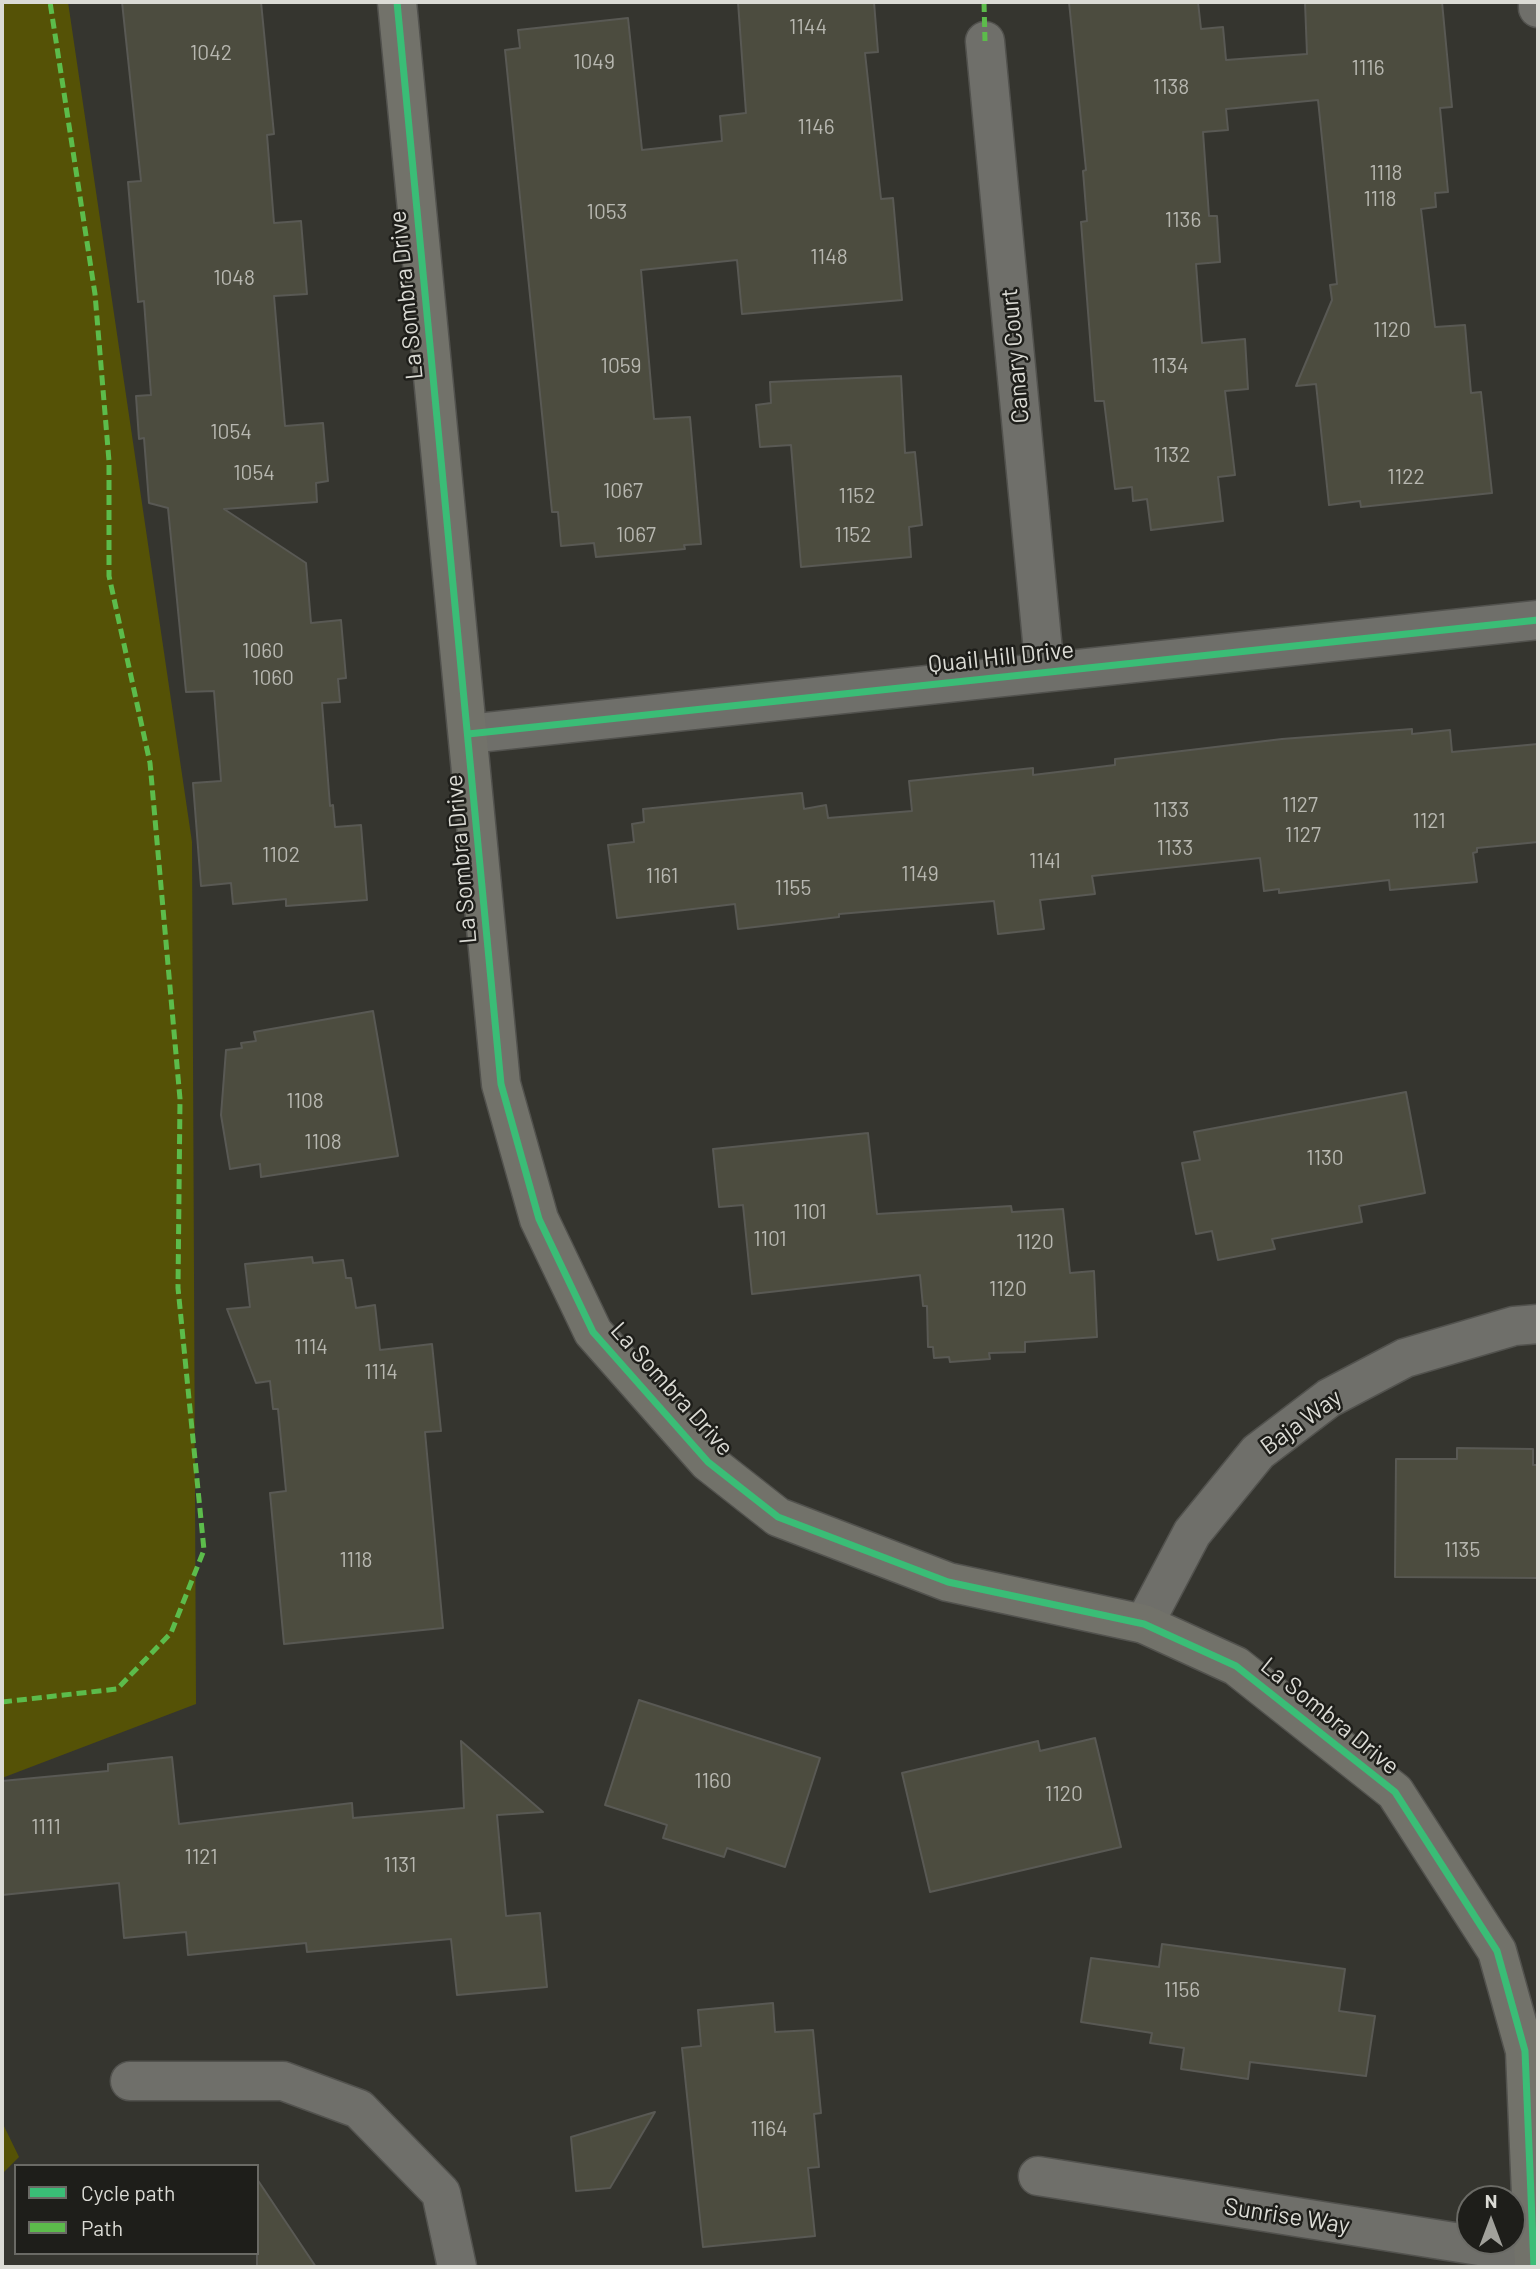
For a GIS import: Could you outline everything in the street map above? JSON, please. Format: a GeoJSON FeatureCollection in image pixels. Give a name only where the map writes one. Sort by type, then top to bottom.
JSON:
{"type":"FeatureCollection","features":[{"type":"Feature","properties":{"kind":"street","name":"La Sombra Drive"},"geometry":{"type":"LineString","coordinates":[[397,2],[500,1084],[539,1219],[593,1332],[708,1462],[778,1517],[948,1582],[1144,1624],[1236,1666],[1395,1792],[1497,1951],[1525,2051],[1535,2261]]}},
{"type":"Feature","properties":{"kind":"street"},"geometry":{"type":"LineString","coordinates":[[1538,2],[1538,8]]}},
{"type":"Feature","properties":{"kind":"street","name":"Canary Court"},"geometry":{"type":"LineString","coordinates":[[985,41],[1045,672]]}},
{"type":"Feature","properties":{"kind":"street","name":"Quail Hill Drive"},"geometry":{"type":"LineString","coordinates":[[468,734],[1538,620]]}},
{"type":"Feature","properties":{"kind":"street","name":"Baja Way"},"geometry":{"type":"LineString","coordinates":[[1144,1624],[1192,1533],[1258,1452],[1329,1398],[1405,1359],[1514,1326],[1538,1324]]}},
{"type":"Feature","properties":{"kind":"street"},"geometry":{"type":"LineString","coordinates":[[130,2081],[283,2081],[359,2109],[441,2193],[457,2267]]}},
{"type":"Feature","properties":{"kind":"street","name":"Sunrise Way"},"geometry":{"type":"LineString","coordinates":[[1038,2176],[1535,2261]]}},
{"type":"Feature","properties":{"kind":"shaded area"},"geometry":{"type":"Polygon","coordinates":[[[2,2],[68,2],[192,842],[196,1704],[2,1778],[2,2]]]}},
{"type":"Feature","properties":{"kind":"shaded area"},"geometry":{"type":"Polygon","coordinates":[[[2,2122],[19,2157],[2,2174],[2,2122]]]}},
{"type":"Feature","properties":{"kind":"building"},"geometry":{"type":"Polygon","coordinates":[[[122,2],[261,2],[274,134],[267,135],[274,223],[301,221],[307,294],[274,296],[285,426],[323,423],[328,481],[316,483],[317,502],[224,509],[306,563],[311,623],[341,620],[346,678],[338,679],[340,702],[322,703],[330,806],[333,805],[335,827],[361,825],[367,900],[286,906],[286,899],[233,904],[231,883],[201,886],[193,783],[221,781],[214,691],[186,692],[168,508],[149,503],[144,438],[139,439],[136,396],[151,395],[144,301],[138,302],[128,182],[141,181],[122,2]]]}},
{"type":"Feature","properties":{"kind":"building"},"geometry":{"type":"Polygon","coordinates":[[[738,2],[874,2],[878,52],[865,53],[881,199],[893,198],[902,300],[742,314],[737,260],[641,270],[654,419],[690,417],[701,544],[684,545],[685,549],[596,557],[594,543],[561,546],[558,512],[552,512],[505,50],[520,48],[518,30],[628,18],[642,150],[722,141],[720,116],[746,113],[738,2]]]}},
{"type":"Feature","properties":{"kind":"building"},"geometry":{"type":"Polygon","coordinates":[[[1069,2],[1198,2],[1201,29],[1223,27],[1226,60],[1307,54],[1305,2],[1442,2],[1452,107],[1440,108],[1448,192],[1435,193],[1436,207],[1421,209],[1435,327],[1465,325],[1471,393],[1481,392],[1492,493],[1361,507],[1360,501],[1329,505],[1316,384],[1296,386],[1332,300],[1330,285],[1337,284],[1318,100],[1226,109],[1228,130],[1203,132],[1209,216],[1217,216],[1220,262],[1196,264],[1202,343],[1245,339],[1248,389],[1225,391],[1235,475],[1218,477],[1223,521],[1151,530],[1147,499],[1133,501],[1132,487],[1115,489],[1104,401],[1095,401],[1081,222],[1087,221],[1083,171],[1086,170],[1069,2]]]}},
{"type":"Feature","properties":{"kind":"building"},"geometry":{"type":"Polygon","coordinates":[[[901,376],[905,453],[915,452],[922,525],[909,527],[911,557],[801,567],[791,445],[760,447],[756,405],[771,403],[770,382],[901,376]]]}},
{"type":"Feature","properties":{"kind":"building"},"geometry":{"type":"Polygon","coordinates":[[[1412,729],[1412,734],[1450,730],[1452,752],[1538,744],[1538,842],[1477,848],[1477,852],[1473,853],[1477,882],[1390,890],[1389,880],[1279,893],[1279,889],[1264,891],[1260,858],[1092,876],[1095,894],[1040,900],[1044,929],[998,934],[994,901],[839,914],[839,917],[738,929],[735,904],[617,918],[608,845],[634,842],[632,824],[644,822],[643,809],[802,793],[804,809],[826,805],[828,818],[912,811],[909,781],[1033,768],[1033,775],[1115,765],[1115,759],[1282,739],[1412,729]]]}},
{"type":"Feature","properties":{"kind":"building"},"geometry":{"type":"Polygon","coordinates":[[[373,1011],[398,1156],[261,1177],[260,1164],[230,1169],[221,1115],[226,1050],[242,1048],[241,1043],[256,1041],[254,1032],[373,1011]]]}},
{"type":"Feature","properties":{"kind":"building"},"geometry":{"type":"Polygon","coordinates":[[[1406,1092],[1425,1193],[1359,1206],[1362,1222],[1272,1239],[1275,1249],[1218,1260],[1212,1231],[1196,1234],[1182,1163],[1200,1160],[1194,1132],[1406,1092]]]}},
{"type":"Feature","properties":{"kind":"building"},"geometry":{"type":"Polygon","coordinates":[[[868,1133],[877,1214],[1011,1206],[1012,1212],[1063,1209],[1070,1273],[1094,1271],[1097,1337],[1025,1342],[1025,1352],[989,1353],[990,1359],[950,1362],[949,1357],[934,1358],[933,1347],[928,1347],[927,1306],[923,1306],[920,1275],[752,1294],[743,1205],[719,1207],[713,1149],[868,1133]]]}},
{"type":"Feature","properties":{"kind":"building"},"geometry":{"type":"Polygon","coordinates":[[[312,1257],[313,1263],[343,1260],[346,1278],[351,1278],[356,1308],[375,1305],[380,1350],[432,1344],[441,1431],[425,1432],[443,1628],[284,1644],[270,1493],[286,1491],[278,1409],[273,1409],[270,1381],[256,1383],[227,1309],[250,1307],[245,1264],[312,1257]]]}},
{"type":"Feature","properties":{"kind":"building"},"geometry":{"type":"Polygon","coordinates":[[[1457,1448],[1533,1449],[1533,1465],[1538,1465],[1538,1578],[1395,1577],[1396,1459],[1457,1459],[1457,1448]]]}},
{"type":"Feature","properties":{"kind":"building"},"geometry":{"type":"Polygon","coordinates":[[[639,1700],[820,1758],[785,1867],[727,1848],[724,1857],[663,1838],[667,1825],[605,1805],[639,1700]]]}},
{"type":"Feature","properties":{"kind":"building"},"geometry":{"type":"Polygon","coordinates":[[[1095,1738],[1121,1847],[930,1892],[902,1773],[1038,1741],[1040,1751],[1095,1738]]]}},
{"type":"Feature","properties":{"kind":"building"},"geometry":{"type":"Polygon","coordinates":[[[461,1741],[543,1812],[497,1815],[506,1916],[540,1913],[547,1987],[457,1995],[451,1939],[307,1952],[306,1943],[188,1955],[186,1932],[124,1938],[119,1883],[2,1895],[2,1781],[108,1771],[108,1764],[172,1757],[179,1824],[352,1803],[353,1818],[464,1808],[461,1741]]]}},
{"type":"Feature","properties":{"kind":"building"},"geometry":{"type":"Polygon","coordinates":[[[1162,1944],[1345,1969],[1339,2011],[1375,2016],[1366,2076],[1250,2062],[1248,2079],[1181,2069],[1184,2048],[1150,2043],[1152,2033],[1081,2022],[1091,1958],[1159,1967],[1162,1944]]]}},
{"type":"Feature","properties":{"kind":"building"},"geometry":{"type":"Polygon","coordinates":[[[773,2003],[775,2032],[813,2030],[821,2113],[814,2114],[819,2167],[808,2168],[815,2236],[703,2247],[682,2048],[701,2046],[698,2010],[773,2003]]]}},
{"type":"Feature","properties":{"kind":"building"},"geometry":{"type":"Polygon","coordinates":[[[655,2112],[610,2188],[576,2191],[571,2137],[655,2112]]]}},
{"type":"Feature","properties":{"kind":"building"},"geometry":{"type":"Polygon","coordinates":[[[259,2182],[316,2267],[257,2267],[259,2255],[259,2182]]]}},
{"type":"Feature","properties":{"kind":"marked path"},"geometry":{"type":"LineString","coordinates":[[2,1702],[117,1689],[171,1633],[204,1550],[178,1288],[180,1099],[150,763],[109,576],[109,461],[95,294],[50,2]]}},
{"type":"Feature","properties":{"kind":"marked path"},"geometry":{"type":"LineString","coordinates":[[984,2],[985,41]]}},
{"type":"Feature","properties":{"kind":"cycle path"},"geometry":{"type":"LineString","coordinates":[[397,2],[501,1084],[539,1219],[593,1332],[708,1462],[778,1517],[948,1582],[1144,1624],[1236,1666],[1395,1792],[1497,1951],[1525,2051],[1534,2267]]}},
{"type":"Feature","properties":{"kind":"cycle path"},"geometry":{"type":"LineString","coordinates":[[468,734],[1538,620]]}}]}
